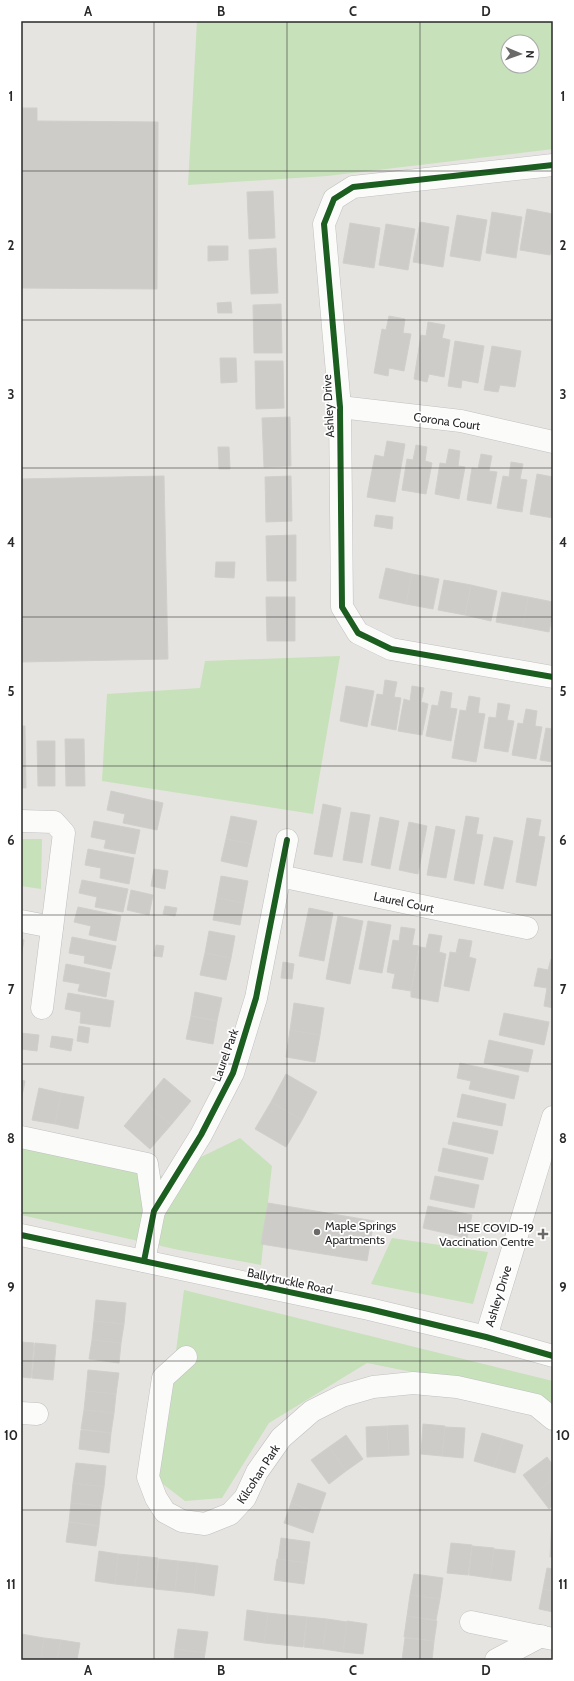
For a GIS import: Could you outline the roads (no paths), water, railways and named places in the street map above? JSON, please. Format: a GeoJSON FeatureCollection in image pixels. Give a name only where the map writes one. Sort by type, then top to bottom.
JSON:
{"type":"FeatureCollection","features":[{"type":"Feature","properties":{"kind":"street","name":"Ashley Drive"},"geometry":{"type":"LineString","coordinates":[[553,165],[353,187],[334,199],[324,224],[340,407],[342,607],[358,633],[391,648],[553,677]]}},
{"type":"Feature","properties":{"kind":"street","name":"Corona Court"},"geometry":{"type":"LineString","coordinates":[[340,407],[461,421],[553,442]]}},
{"type":"Feature","properties":{"kind":"street"},"geometry":{"type":"LineString","coordinates":[[21,821],[54,822],[64,833],[42,1008]]}},
{"type":"Feature","properties":{"kind":"street","name":"Laurel Park"},"geometry":{"type":"LineString","coordinates":[[154,1211],[201,1134],[233,1073],[256,998],[287,840]]}},
{"type":"Feature","properties":{"kind":"street","name":"Laurel Court"},"geometry":{"type":"LineString","coordinates":[[280,876],[527,928]]}},
{"type":"Feature","properties":{"kind":"street"},"geometry":{"type":"LineString","coordinates":[[21,921],[52,927]]}},
{"type":"Feature","properties":{"kind":"street","name":"Ashley Drive"},"geometry":{"type":"LineString","coordinates":[[486,1337],[553,1117]]}},
{"type":"Feature","properties":{"kind":"street","name":"Laurel Park"},"geometry":{"type":"LineString","coordinates":[[21,1137],[148,1164],[154,1211],[144,1261]]}},
{"type":"Feature","properties":{"kind":"street","name":"Ballytruckle Road"},"geometry":{"type":"LineString","coordinates":[[21,1235],[369,1309],[486,1337],[553,1356]]}},
{"type":"Feature","properties":{"kind":"street","name":"Kilcohan Park"},"geometry":{"type":"LineString","coordinates":[[186,1357],[163,1378],[148,1477],[156,1498],[165,1512],[182,1521],[205,1524],[230,1514],[245,1498],[257,1472],[281,1438],[312,1411],[342,1396],[373,1386],[413,1383],[457,1387],[536,1405],[553,1419]]}},
{"type":"Feature","properties":{"kind":"street"},"geometry":{"type":"LineString","coordinates":[[471,1622],[547,1637]]}},
{"type":"Feature","properties":{"kind":"street"},"geometry":{"type":"LineString","coordinates":[[496,1660],[547,1637]]}},
{"type":"Feature","properties":{"kind":"place","name":"Maple Springs Apartments"},"geometry":{"type":"Point","coordinates":[317,1232]}},
{"type":"Feature","properties":{"kind":"place","name":"HSE COVID-19 Vaccination Centre"},"geometry":{"type":"Point","coordinates":[543,1234]}}]}
